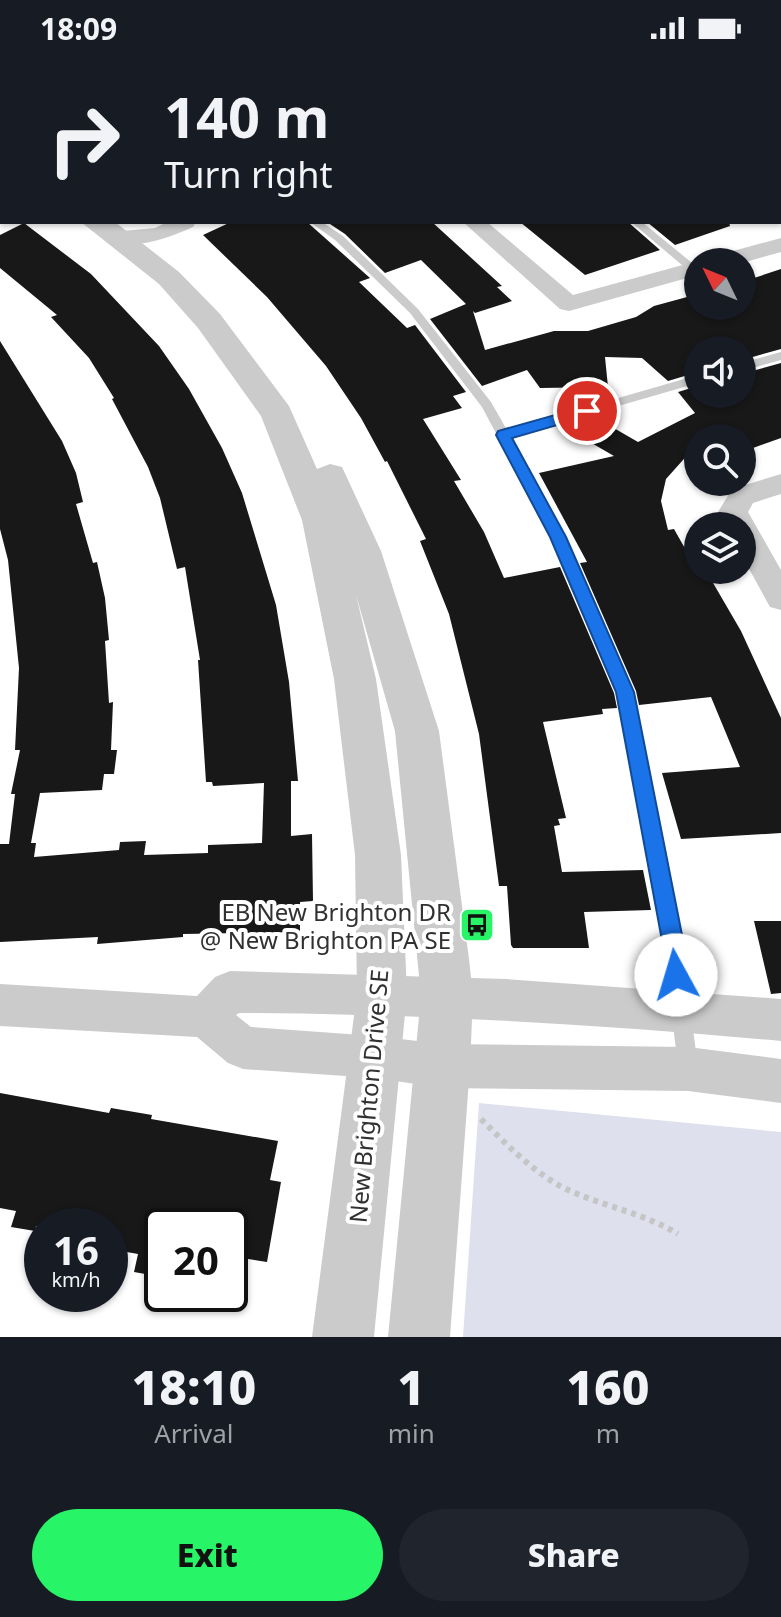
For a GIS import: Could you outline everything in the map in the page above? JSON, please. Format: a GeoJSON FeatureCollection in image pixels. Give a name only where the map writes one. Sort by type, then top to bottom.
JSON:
{"type":"FeatureCollection","features":[{"type":"Feature","properties":{"kind":"street"},"geometry":{"type":"LineString","coordinates":[[476,224],[569,304],[684,271]]}},
{"type":"Feature","properties":{"kind":"street","name":"New Brighton Drive SE"},"geometry":{"type":"LineString","coordinates":[[140,227],[169,278],[209,321],[277,414],[320,520],[355,679],[378,855],[382,993],[343,1337]]}},
{"type":"Feature","properties":{"kind":"street","name":"New Brighton Drive SE"},"geometry":{"type":"LineString","coordinates":[[140,227],[180,262],[245,329],[305,415],[362,551],[417,731],[447,996],[419,1337]]}},
{"type":"Feature","properties":{"kind":"street"},"geometry":{"type":"LineString","coordinates":[[756,252],[781,245]]}},
{"type":"Feature","properties":{"kind":"street"},"geometry":{"type":"LineString","coordinates":[[733,512],[742,496],[781,484]]}},
{"type":"Feature","properties":{"kind":"street"},"geometry":{"type":"LineString","coordinates":[[756,554],[781,598]]}},
{"type":"Feature","properties":{"kind":"street"},"geometry":{"type":"LineString","coordinates":[[205,1017],[230,992],[447,996],[680,1010],[781,1020]]}},
{"type":"Feature","properties":{"kind":"street"},"geometry":{"type":"LineString","coordinates":[[0,1005],[205,1017],[243,1048],[375,1057],[443,1066],[688,1069],[781,1081]]}},
{"type":"Feature","properties":{"kind":"lane"},"geometry":{"type":"LineString","coordinates":[[318,224],[339,238],[414,311],[487,405],[558,537],[625,692],[671,935],[688,1069]]}},
{"type":"Feature","properties":{"kind":"lane"},"geometry":{"type":"LineString","coordinates":[[639,224],[684,259]]}},
{"type":"Feature","properties":{"kind":"lane"},"geometry":{"type":"LineString","coordinates":[[756,363],[781,356]]}},
{"type":"Feature","properties":{"kind":"lane"},"geometry":{"type":"LineString","coordinates":[[503,435],[684,383]]}},
{"type":"Feature","properties":{"kind":"path"},"geometry":{"type":"LineString","coordinates":[[475,1113],[510,1149],[562,1187],[650,1216],[678,1234]]}},
{"type":"Feature","properties":{"kind":"shaded area"},"geometry":{"type":"Polygon","coordinates":[[[479,1103],[781,1132],[781,1337],[463,1337],[479,1103]]]}},
{"type":"Feature","properties":{"kind":"building"},"geometry":{"type":"Polygon","coordinates":[[[25,224],[91,274],[159,346],[189,389],[222,448],[242,493],[276,605],[289,682],[298,781],[291,781],[291,836],[312,834],[313,901],[300,902],[300,932],[183,934],[183,937],[97,944],[98,937],[0,942],[0,844],[9,844],[15,794],[11,794],[20,750],[15,750],[19,668],[8,560],[0,529],[0,341],[62,441],[76,473],[83,502],[76,504],[93,563],[97,562],[105,598],[109,703],[113,702],[111,750],[117,750],[114,774],[104,774],[102,790],[40,793],[31,843],[36,843],[34,857],[119,850],[120,842],[146,841],[144,855],[208,853],[208,845],[262,843],[264,783],[213,786],[212,782],[206,782],[200,660],[185,567],[177,569],[160,498],[114,398],[89,358],[51,317],[57,315],[0,268],[0,235],[25,224]]]}},
{"type":"Feature","properties":{"kind":"building"},"geometry":{"type":"Polygon","coordinates":[[[227,224],[309,224],[370,278],[359,282],[407,328],[415,325],[466,392],[453,396],[462,408],[423,419],[461,480],[454,481],[484,532],[504,578],[560,567],[614,693],[617,708],[602,709],[603,714],[543,722],[566,818],[558,819],[560,825],[554,826],[562,872],[643,870],[651,910],[584,912],[589,948],[513,948],[511,945],[507,886],[499,886],[479,734],[449,614],[420,541],[426,539],[387,461],[326,366],[267,297],[203,235],[227,224]]]}},
{"type":"Feature","properties":{"kind":"building"},"geometry":{"type":"Polygon","coordinates":[[[330,224],[434,224],[502,286],[497,287],[512,301],[475,313],[473,311],[485,350],[554,331],[588,331],[636,317],[654,306],[684,298],[684,320],[756,320],[756,277],[781,269],[781,349],[756,356],[756,336],[684,336],[684,376],[668,381],[642,358],[605,357],[608,387],[540,388],[527,370],[482,386],[430,319],[466,304],[421,260],[385,273],[345,234],[330,224]]]}},
{"type":"Feature","properties":{"kind":"building"},"geometry":{"type":"Polygon","coordinates":[[[522,224],[630,224],[660,250],[585,275],[522,224]]]}},
{"type":"Feature","properties":{"kind":"building"},"geometry":{"type":"Polygon","coordinates":[[[649,224],[730,224],[730,226],[675,245],[649,224]]]}},
{"type":"Feature","properties":{"kind":"building"},"geometry":{"type":"Polygon","coordinates":[[[781,363],[781,438],[756,447],[756,424],[684,424],[684,459],[666,479],[661,501],[668,530],[674,529],[684,547],[684,584],[714,584],[741,631],[781,718],[781,833],[681,839],[662,773],[740,767],[711,697],[639,705],[636,691],[580,563],[587,562],[539,473],[614,456],[562,426],[593,416],[638,442],[695,413],[691,408],[756,408],[756,370],[781,363]]]}},
{"type":"Feature","properties":{"kind":"building"},"geometry":{"type":"Polygon","coordinates":[[[754,921],[781,921],[781,993],[771,994],[754,921]]]}},
{"type":"Feature","properties":{"kind":"building"},"geometry":{"type":"Polygon","coordinates":[[[0,1093],[109,1113],[111,1108],[152,1115],[151,1119],[278,1141],[270,1180],[281,1182],[267,1262],[248,1259],[248,1208],[144,1208],[144,1274],[134,1272],[138,1254],[128,1252],[128,1208],[24,1208],[24,1229],[11,1227],[16,1211],[0,1208],[0,1093]]]}},
{"type":"Feature","properties":{"kind":"place","name":"EB New Brighton DR @ New Brighton PA SE"},"geometry":{"type":"Point","coordinates":[477,925]}},
{"type":"Feature","properties":{"kind":"route"},"geometry":{"type":"LineString","coordinates":[[587,411],[503,435],[558,537],[625,692],[676,975]]}}]}
